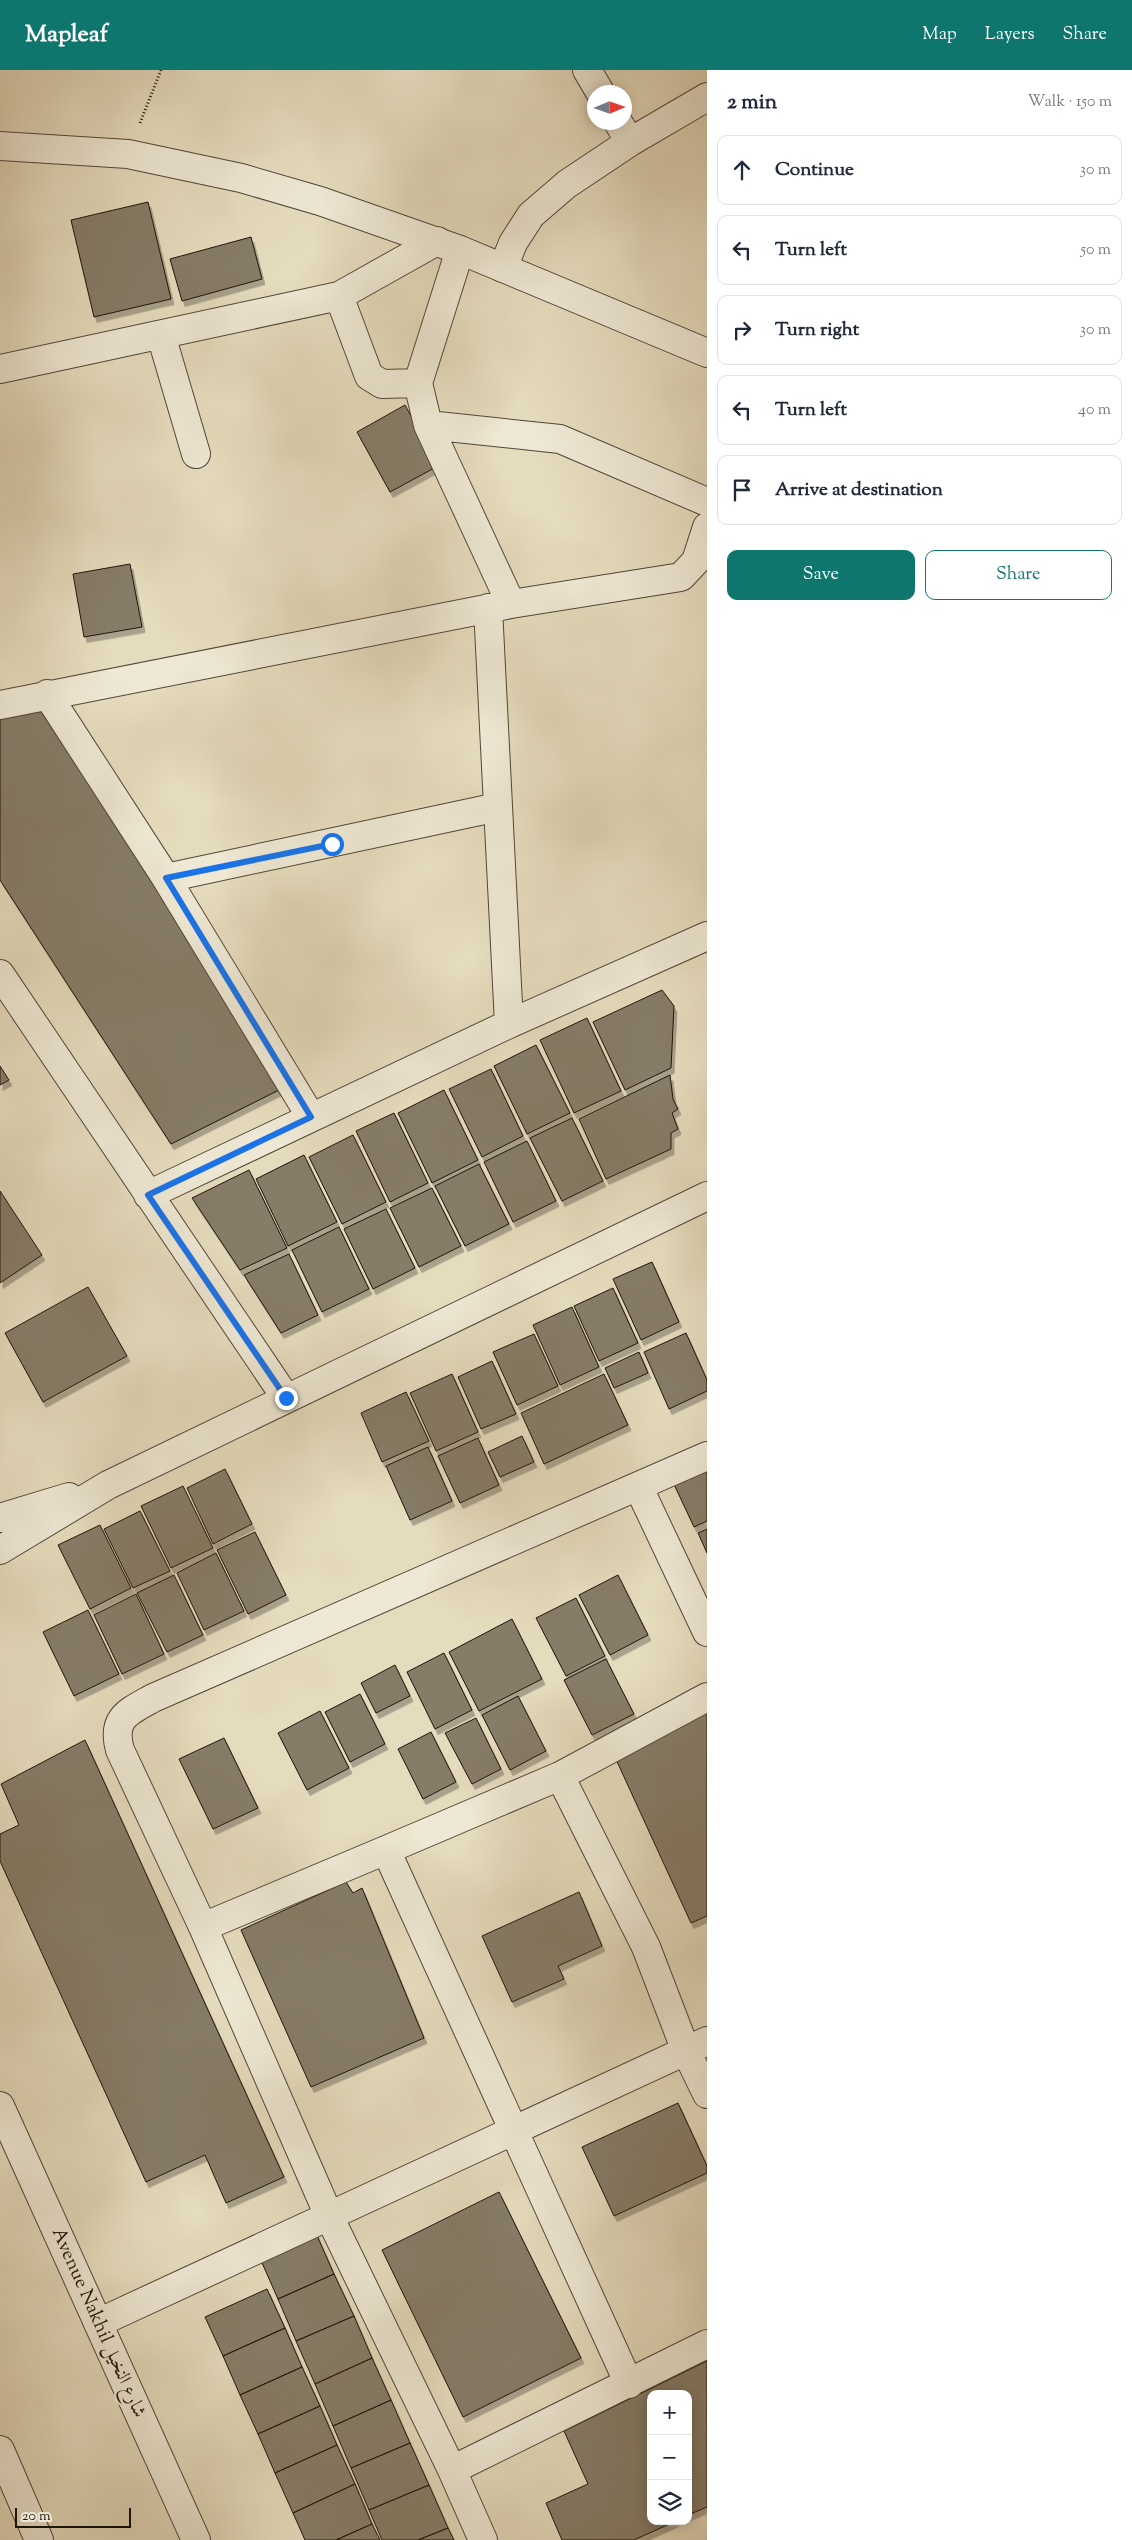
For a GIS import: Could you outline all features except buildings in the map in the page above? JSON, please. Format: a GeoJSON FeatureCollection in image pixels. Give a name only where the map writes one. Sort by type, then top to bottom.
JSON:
{"type":"FeatureCollection","features":[{"type":"Feature","properties":{"kind":"street"},"geometry":{"type":"LineString","coordinates":[[586,70],[596,85]]}},
{"type":"Feature","properties":{"kind":"street"},"geometry":{"type":"LineString","coordinates":[[503,268],[513,244],[531,215],[624,132],[707,98]]}},
{"type":"Feature","properties":{"kind":"street"},"geometry":{"type":"LineString","coordinates":[[0,146],[128,154],[241,178],[302,196],[448,246],[707,353]]}},
{"type":"Feature","properties":{"kind":"street"},"geometry":{"type":"LineString","coordinates":[[0,369],[339,296],[448,246]]}},
{"type":"Feature","properties":{"kind":"street"},"geometry":{"type":"LineString","coordinates":[[448,246],[418,383],[428,425],[500,606],[498,807],[509,1024]]}},
{"type":"Feature","properties":{"kind":"street"},"geometry":{"type":"LineString","coordinates":[[339,296],[369,376],[382,384],[418,383]]}},
{"type":"Feature","properties":{"kind":"street"},"geometry":{"type":"LineString","coordinates":[[160,335],[196,454]]}},
{"type":"Feature","properties":{"kind":"street"},"geometry":{"type":"LineString","coordinates":[[428,425],[560,439],[707,502]]}},
{"type":"Feature","properties":{"kind":"street"},"geometry":{"type":"LineString","coordinates":[[0,705],[47,694],[500,606],[681,577],[696,561],[707,527]]}},
{"type":"Feature","properties":{"kind":"street"},"geometry":{"type":"LineString","coordinates":[[47,694],[166,878],[311,1117]]}},
{"type":"Feature","properties":{"kind":"street"},"geometry":{"type":"LineString","coordinates":[[166,878],[498,807]]}},
{"type":"Feature","properties":{"kind":"street"},"geometry":{"type":"LineString","coordinates":[[148,1195],[509,1024],[707,936]]}},
{"type":"Feature","properties":{"kind":"street"},"geometry":{"type":"LineString","coordinates":[[0,974],[286,1398]]}},
{"type":"Feature","properties":{"kind":"street"},"geometry":{"type":"LineString","coordinates":[[0,1550],[108,1485],[707,1196]]}},
{"type":"Feature","properties":{"kind":"street"},"geometry":{"type":"LineString","coordinates":[[483,2540],[452,2470],[329,2216],[203,1927],[120,1750],[117,1737],[118,1726],[124,1716],[153,1698],[639,1488],[707,1456]]}},
{"type":"Feature","properties":{"kind":"street"},"geometry":{"type":"LineString","coordinates":[[0,1518],[108,1485]]}},
{"type":"Feature","properties":{"kind":"street"},"geometry":{"type":"LineString","coordinates":[[639,1488],[707,1632]]}},
{"type":"Feature","properties":{"kind":"street"},"geometry":{"type":"LineString","coordinates":[[203,1927],[560,1776],[707,1697]]}},
{"type":"Feature","properties":{"kind":"street"},"geometry":{"type":"LineString","coordinates":[[560,1776],[697,2046],[707,2094]]}},
{"type":"Feature","properties":{"kind":"street"},"geometry":{"type":"LineString","coordinates":[[386,1850],[629,2384]]}},
{"type":"Feature","properties":{"kind":"street"},"geometry":{"type":"LineString","coordinates":[[98,2323],[697,2046]]}},
{"type":"Feature","properties":{"kind":"street","name":"Avenue Nakhil شارع النخيل"},"geometry":{"type":"LineString","coordinates":[[0,2106],[196,2540]]}},
{"type":"Feature","properties":{"kind":"street"},"geometry":{"type":"LineString","coordinates":[[452,2470],[707,2344]]}},
{"type":"Feature","properties":{"kind":"street"},"geometry":{"type":"LineString","coordinates":[[0,2450],[39,2540]]}},
{"type":"Feature","properties":{"kind":"path"},"geometry":{"type":"LineString","coordinates":[[128,154],[161,70]]}},
{"type":"Feature","properties":{"kind":"route"},"geometry":{"type":"LineString","coordinates":[[286,1398],[148,1195],[311,1117],[166,878],[332,844]]}}]}
